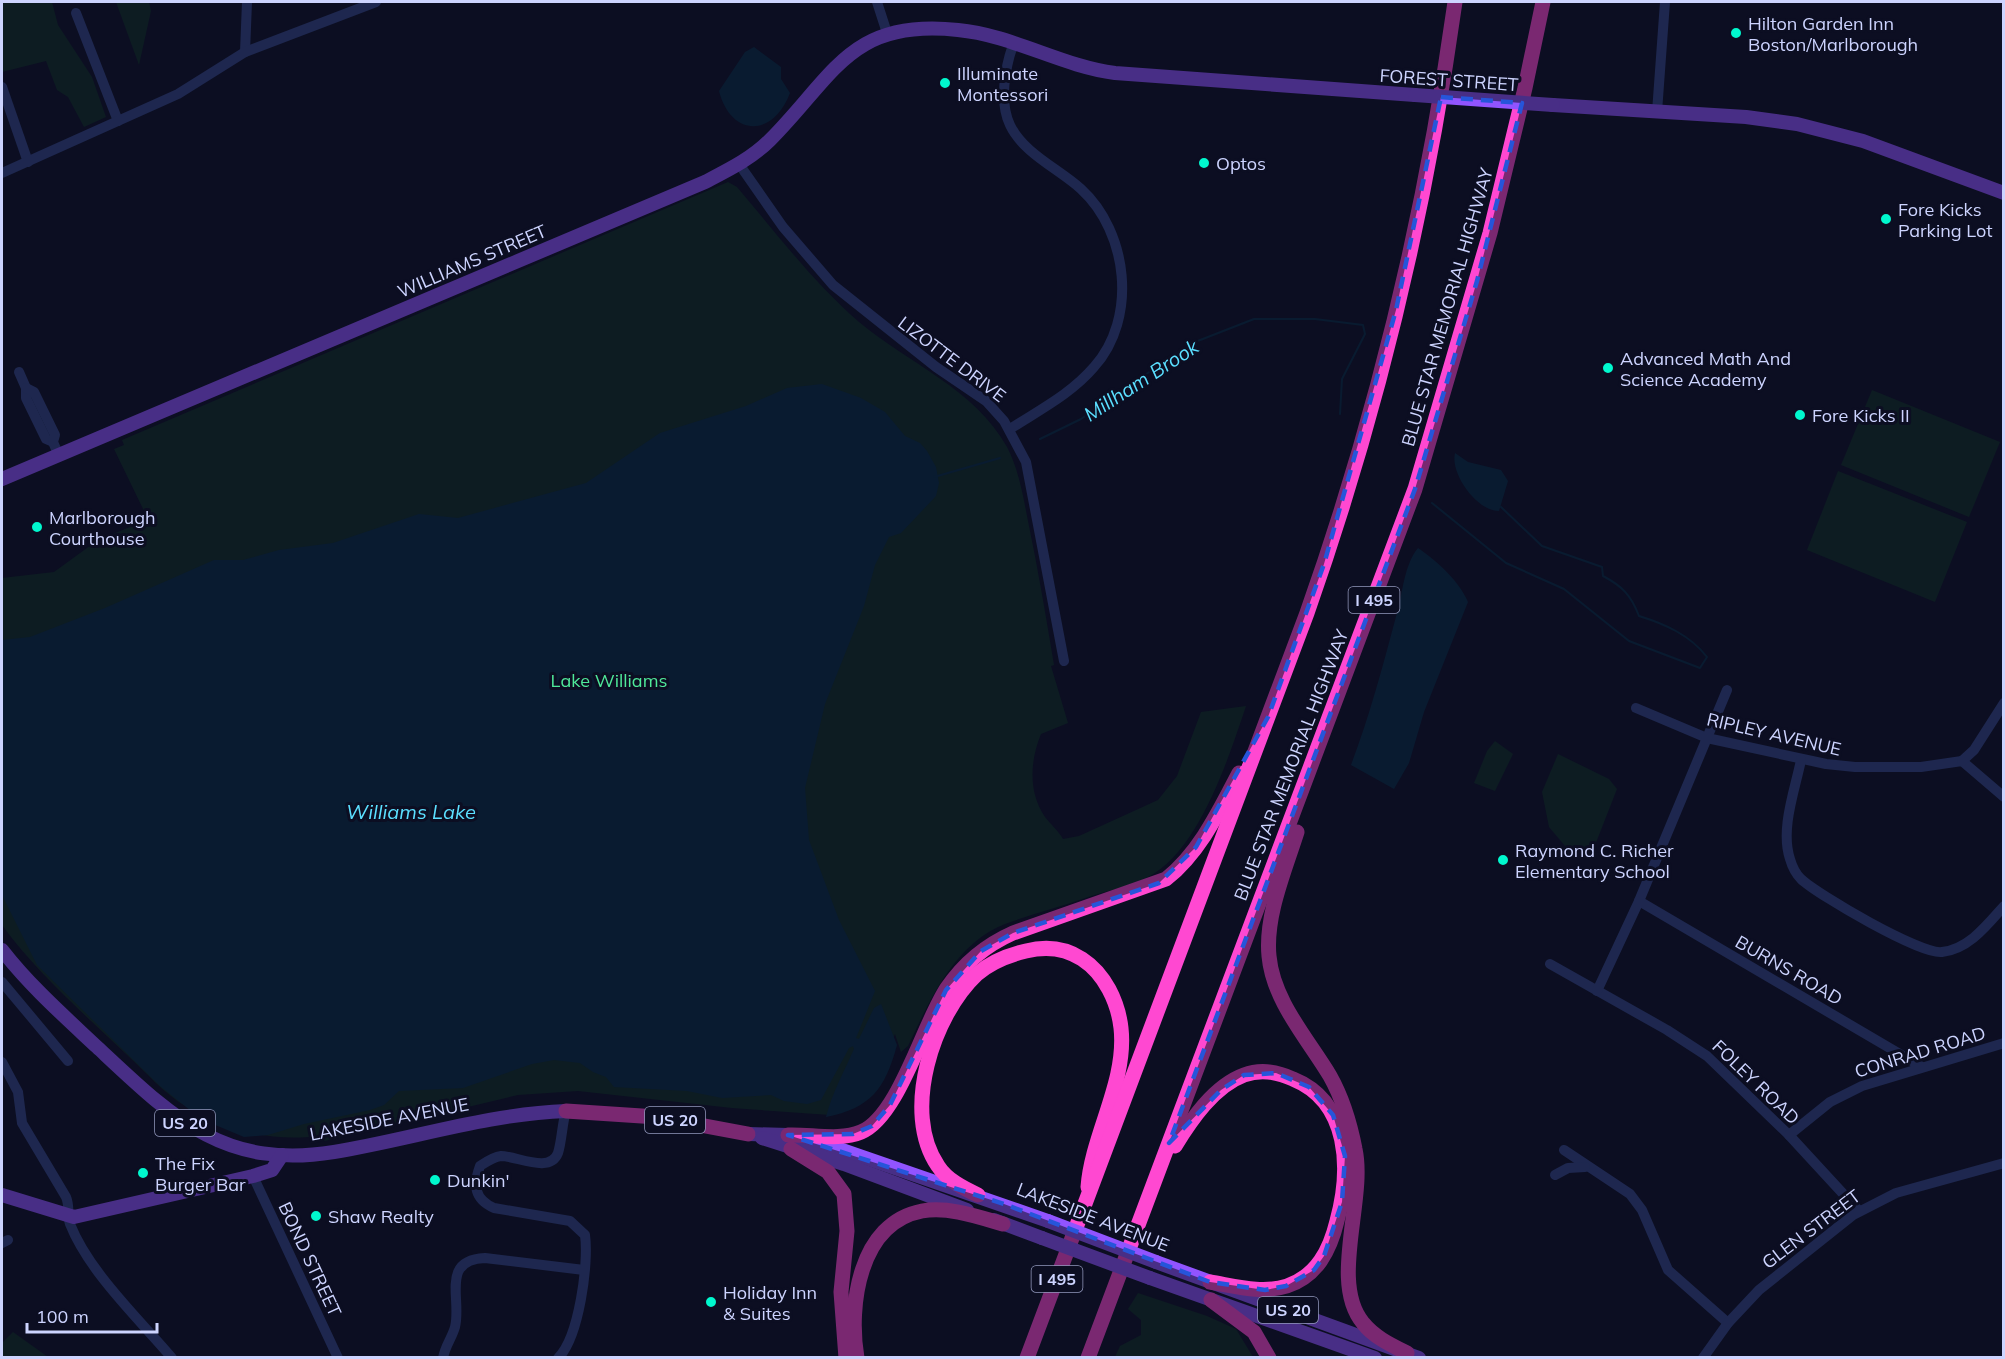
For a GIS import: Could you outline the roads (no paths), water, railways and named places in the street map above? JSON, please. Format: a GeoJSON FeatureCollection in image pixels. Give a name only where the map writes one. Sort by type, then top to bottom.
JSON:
{"type":"FeatureCollection","features":[{"type":"Feature","properties":{"kind":"highway","name":"BLUE STAR MEMORIAL HIGHWAY"},"geometry":{"type":"LineString","coordinates":[[1027,1356],[1086,1205],[1328,554],[1384,358],[1431,149],[1455,2]]}},
{"type":"Feature","properties":{"kind":"highway","name":"BLUE STAR MEMORIAL HIGHWAY"},"geometry":{"type":"LineString","coordinates":[[1088,1358],[1397,540],[1430,440],[1490,233],[1521,109],[1543,2]]}},
{"type":"Feature","properties":{"kind":"highway"},"geometry":{"type":"LineString","coordinates":[[1342,686],[1275,908],[1269,937],[1269,958],[1284,1002],[1330,1076],[1349,1122],[1358,1176],[1349,1268],[1352,1302],[1357,1315],[1370,1330],[1413,1355]]}},
{"type":"Feature","properties":{"kind":"highway"},"geometry":{"type":"LineString","coordinates":[[789,1142],[853,1134],[872,1126],[882,1116],[946,990],[967,964],[996,941],[1144,889],[1174,872],[1210,826],[1268,717]]}},
{"type":"Feature","properties":{"kind":"highway"},"geometry":{"type":"LineString","coordinates":[[978,1195],[943,1173],[930,1151],[922,1102],[927,1068],[949,1012],[968,984],[979,973],[1011,955],[1048,948],[1075,955],[1096,971],[1113,996],[1121,1027],[1120,1058],[1089,1167],[1086,1205]]}},
{"type":"Feature","properties":{"kind":"highway"},"geometry":{"type":"LineString","coordinates":[[1154,1183],[1173,1149],[1194,1119],[1221,1090],[1244,1075],[1270,1072],[1293,1078],[1315,1091],[1334,1115],[1344,1149],[1343,1196],[1332,1241],[1314,1270],[1286,1286],[1267,1290],[1210,1282]]}},
{"type":"Feature","properties":{"kind":"highway","name":"LAKESIDE AVENUE"},"geometry":{"type":"LineString","coordinates":[[566,1111],[657,1117],[748,1134]]}},
{"type":"Feature","properties":{"kind":"highway"},"geometry":{"type":"LineString","coordinates":[[789,1142],[828,1172],[844,1194],[847,1231],[841,1293],[846,1358]]}},
{"type":"Feature","properties":{"kind":"highway"},"geometry":{"type":"LineString","coordinates":[[857,1358],[855,1321],[861,1277],[870,1249],[888,1228],[911,1214],[927,1211],[961,1213],[1004,1224]]}},
{"type":"Feature","properties":{"kind":"highway"},"geometry":{"type":"LineString","coordinates":[[1097,1358],[1115,1286]]}},
{"type":"Feature","properties":{"kind":"highway"},"geometry":{"type":"LineString","coordinates":[[1211,1300],[1254,1332],[1269,1358]]}},
{"type":"Feature","properties":{"kind":"main road","name":"FOREST STREET"},"geometry":{"type":"LineString","coordinates":[[887,33],[932,29],[960,30],[1081,67],[1108,72],[1415,96],[1767,119],[1818,128],[1863,141],[2004,193]]}},
{"type":"Feature","properties":{"kind":"main road","name":"WILLIAMS STREET"},"geometry":{"type":"LineString","coordinates":[[2,479],[705,182],[739,164],[770,140],[842,59],[887,33]]}},
{"type":"Feature","properties":{"kind":"main road","name":"LAKESIDE AVENUE"},"geometry":{"type":"LineString","coordinates":[[2,950],[48,1001],[152,1098],[176,1116],[222,1144],[262,1154],[332,1152],[519,1113],[566,1111]]}},
{"type":"Feature","properties":{"kind":"main road","name":"LAKESIDE AVENUE"},"geometry":{"type":"LineString","coordinates":[[748,1134],[848,1151],[978,1195],[1413,1355]]}},
{"type":"Feature","properties":{"kind":"main road","name":"LAKESIDE AVENUE"},"geometry":{"type":"LineString","coordinates":[[789,1142],[1150,1278],[1375,1358]]}},
{"type":"Feature","properties":{"kind":"main road"},"geometry":{"type":"LineString","coordinates":[[2,1195],[69,1216],[253,1176],[272,1170],[282,1155]]}},
{"type":"Feature","properties":{"kind":"street"},"geometry":{"type":"LineString","coordinates":[[245,52],[247,2]]}},
{"type":"Feature","properties":{"kind":"street"},"geometry":{"type":"LineString","coordinates":[[2,173],[178,94],[245,52],[376,2]]}},
{"type":"Feature","properties":{"kind":"street"},"geometry":{"type":"LineString","coordinates":[[877,2],[887,33]]}},
{"type":"Feature","properties":{"kind":"street"},"geometry":{"type":"LineString","coordinates":[[1657,112],[1665,2]]}},
{"type":"Feature","properties":{"kind":"street"},"geometry":{"type":"LineString","coordinates":[[76,13],[118,121]]}},
{"type":"Feature","properties":{"kind":"street"},"geometry":{"type":"LineString","coordinates":[[1010,429],[1076,386],[1095,366],[1107,350],[1116,328],[1122,288],[1120,263],[1111,233],[1098,207],[1081,189],[1022,141],[1011,128],[1005,114],[1005,98],[1008,60],[1013,45]]}},
{"type":"Feature","properties":{"kind":"street"},"geometry":{"type":"LineString","coordinates":[[2,87],[28,162]]}},
{"type":"Feature","properties":{"kind":"street","name":"LIZOTTE DRIVE"},"geometry":{"type":"LineString","coordinates":[[739,164],[783,227],[833,285],[928,361],[986,401],[1010,429],[1026,462],[1064,662]]}},
{"type":"Feature","properties":{"kind":"street"},"geometry":{"type":"LineString","coordinates":[[19,372],[26,388],[34,392],[55,435],[53,442],[59,456]]}},
{"type":"Feature","properties":{"kind":"street"},"geometry":{"type":"LineString","coordinates":[[1597,991],[1640,901],[1727,690]]}},
{"type":"Feature","properties":{"kind":"street"},"geometry":{"type":"LineString","coordinates":[[2004,703],[1974,750],[1962,761],[2004,797]]}},
{"type":"Feature","properties":{"kind":"street","name":"RIPLEY AVENUE"},"geometry":{"type":"LineString","coordinates":[[1636,708],[1707,738],[1801,760],[1855,767],[1944,766],[1962,761]]}},
{"type":"Feature","properties":{"kind":"street"},"geometry":{"type":"LineString","coordinates":[[1801,760],[1786,843],[1792,866],[1804,881],[1899,939],[1932,952],[1947,952],[1967,943],[2004,906]]}},
{"type":"Feature","properties":{"kind":"street","name":"BURNS ROAD"},"geometry":{"type":"LineString","coordinates":[[1640,901],[1922,1067]]}},
{"type":"Feature","properties":{"kind":"street","name":"FOLEY ROAD"},"geometry":{"type":"LineString","coordinates":[[1550,964],[1667,1030],[1707,1056],[1788,1135],[1859,1211]]}},
{"type":"Feature","properties":{"kind":"street"},"geometry":{"type":"LineString","coordinates":[[2,982],[68,1061]]}},
{"type":"Feature","properties":{"kind":"street","name":"CONRAD ROAD"},"geometry":{"type":"LineString","coordinates":[[1788,1135],[1845,1093],[2004,1043]]}},
{"type":"Feature","properties":{"kind":"street"},"geometry":{"type":"LineString","coordinates":[[2,1062],[18,1092],[22,1123],[66,1197],[70,1206],[70,1223],[86,1251],[110,1285],[172,1358]]}},
{"type":"Feature","properties":{"kind":"street"},"geometry":{"type":"LineString","coordinates":[[558,1358],[572,1338],[578,1312],[587,1249],[585,1235],[570,1221],[494,1208],[483,1203],[476,1191],[475,1179],[480,1166],[490,1159],[501,1156],[547,1163],[553,1160],[558,1152],[566,1111]]}},
{"type":"Feature","properties":{"kind":"street"},"geometry":{"type":"LineString","coordinates":[[1564,1150],[1585,1167],[1611,1180],[1630,1194],[1642,1210],[1668,1270],[1728,1323]]}},
{"type":"Feature","properties":{"kind":"street","name":"GLEN STREET"},"geometry":{"type":"LineString","coordinates":[[1703,1358],[1728,1323],[1777,1274],[1859,1211],[1896,1193],[2004,1163]]}},
{"type":"Feature","properties":{"kind":"street"},"geometry":{"type":"LineString","coordinates":[[1555,1175],[1568,1168],[1585,1167]]}},
{"type":"Feature","properties":{"kind":"street","name":"BOND STREET"},"geometry":{"type":"LineString","coordinates":[[253,1176],[338,1358]]}},
{"type":"Feature","properties":{"kind":"street"},"geometry":{"type":"LineString","coordinates":[[443,1358],[455,1327],[456,1275],[462,1264],[473,1258],[485,1258],[584,1270]]}},
{"type":"Feature","properties":{"kind":"water"},"geometry":{"type":"Polygon","coordinates":[[[754,47],[781,67],[781,79],[790,93],[783,108],[773,118],[763,124],[753,126],[742,124],[733,117],[725,106],[719,91],[745,52],[754,47]]]}},
{"type":"Feature","properties":{"kind":"water","name":"Williams Lake"},"geometry":{"type":"Polygon","coordinates":[[[822,384],[861,398],[885,412],[905,436],[920,443],[927,451],[936,467],[939,483],[936,496],[901,533],[889,537],[875,565],[864,606],[825,704],[805,788],[809,840],[839,920],[875,991],[856,1038],[859,1039],[874,1008],[881,1004],[897,1045],[881,1085],[865,1102],[826,1117],[854,1049],[853,1046],[849,1048],[821,1100],[807,1104],[784,1101],[771,1095],[722,1098],[687,1091],[614,1087],[606,1077],[580,1063],[554,1060],[532,1064],[463,1088],[399,1091],[384,1105],[370,1110],[304,1124],[268,1135],[244,1137],[201,1119],[160,1086],[37,965],[2,895],[2,640],[30,637],[105,608],[214,560],[243,560],[279,550],[333,543],[419,514],[458,518],[586,483],[660,433],[746,406],[787,388],[822,384]]]}},
{"type":"Feature","properties":{"kind":"water"},"geometry":{"type":"Polygon","coordinates":[[[1455,453],[1468,462],[1501,470],[1508,481],[1499,511],[1482,505],[1467,490],[1457,471],[1455,453]]]}},
{"type":"Feature","properties":{"kind":"water"},"geometry":{"type":"Polygon","coordinates":[[[1418,548],[1447,572],[1468,602],[1424,712],[1409,763],[1394,789],[1351,765],[1376,690],[1407,570],[1418,548]]]}},
{"type":"Feature","properties":{"kind":"waterway","name":"Millham Brook"},"geometry":{"type":"LineString","coordinates":[[1040,439],[1081,419],[1190,344],[1254,319],[1315,319],[1363,325],[1365,334],[1342,379],[1340,414]]}},
{"type":"Feature","properties":{"kind":"waterway","name":"Millham Brook"},"geometry":{"type":"LineString","coordinates":[[934,477],[1000,458]]}},
{"type":"Feature","properties":{"kind":"waterway","name":"Millham Brook"},"geometry":{"type":"LineString","coordinates":[[1432,503],[1506,563],[1564,589],[1629,641],[1700,668],[1707,657],[1700,649],[1676,631],[1639,616],[1633,602],[1625,592],[1603,576],[1602,567],[1542,546],[1501,507]]}},
{"type":"Feature","properties":{"kind":"place","name":"Hilton Garden Inn Boston/Marlborough"},"geometry":{"type":"Point","coordinates":[1736,33]}},
{"type":"Feature","properties":{"kind":"place","name":"Illuminate Montessori"},"geometry":{"type":"Point","coordinates":[945,83]}},
{"type":"Feature","properties":{"kind":"place","name":"Optos"},"geometry":{"type":"Point","coordinates":[1204,163]}},
{"type":"Feature","properties":{"kind":"place","name":"Fore Kicks Parking Lot"},"geometry":{"type":"Point","coordinates":[1886,219]}},
{"type":"Feature","properties":{"kind":"place","name":"Advanced Math And Science Academy"},"geometry":{"type":"Point","coordinates":[1608,368]}},
{"type":"Feature","properties":{"kind":"place","name":"Fore Kicks II"},"geometry":{"type":"Point","coordinates":[1800,415]}},
{"type":"Feature","properties":{"kind":"place","name":"Marlborough Courthouse"},"geometry":{"type":"Point","coordinates":[37,527]}},
{"type":"Feature","properties":{"kind":"place","name":"Raymond C. Richer Elementary School"},"geometry":{"type":"Point","coordinates":[1503,860]}},
{"type":"Feature","properties":{"kind":"place","name":"The Fix Burger Bar"},"geometry":{"type":"Point","coordinates":[143,1173]}},
{"type":"Feature","properties":{"kind":"place","name":"Dunkin'"},"geometry":{"type":"Point","coordinates":[435,1180]}},
{"type":"Feature","properties":{"kind":"place","name":"Shaw Realty"},"geometry":{"type":"Point","coordinates":[316,1216]}},
{"type":"Feature","properties":{"kind":"place","name":"Holiday Inn & Suites"},"geometry":{"type":"Point","coordinates":[711,1302]}},
{"type":"Feature","properties":{"kind":"park label","name":"Lake Williams"},"geometry":{"type":"Point","coordinates":[609,680]}}]}
